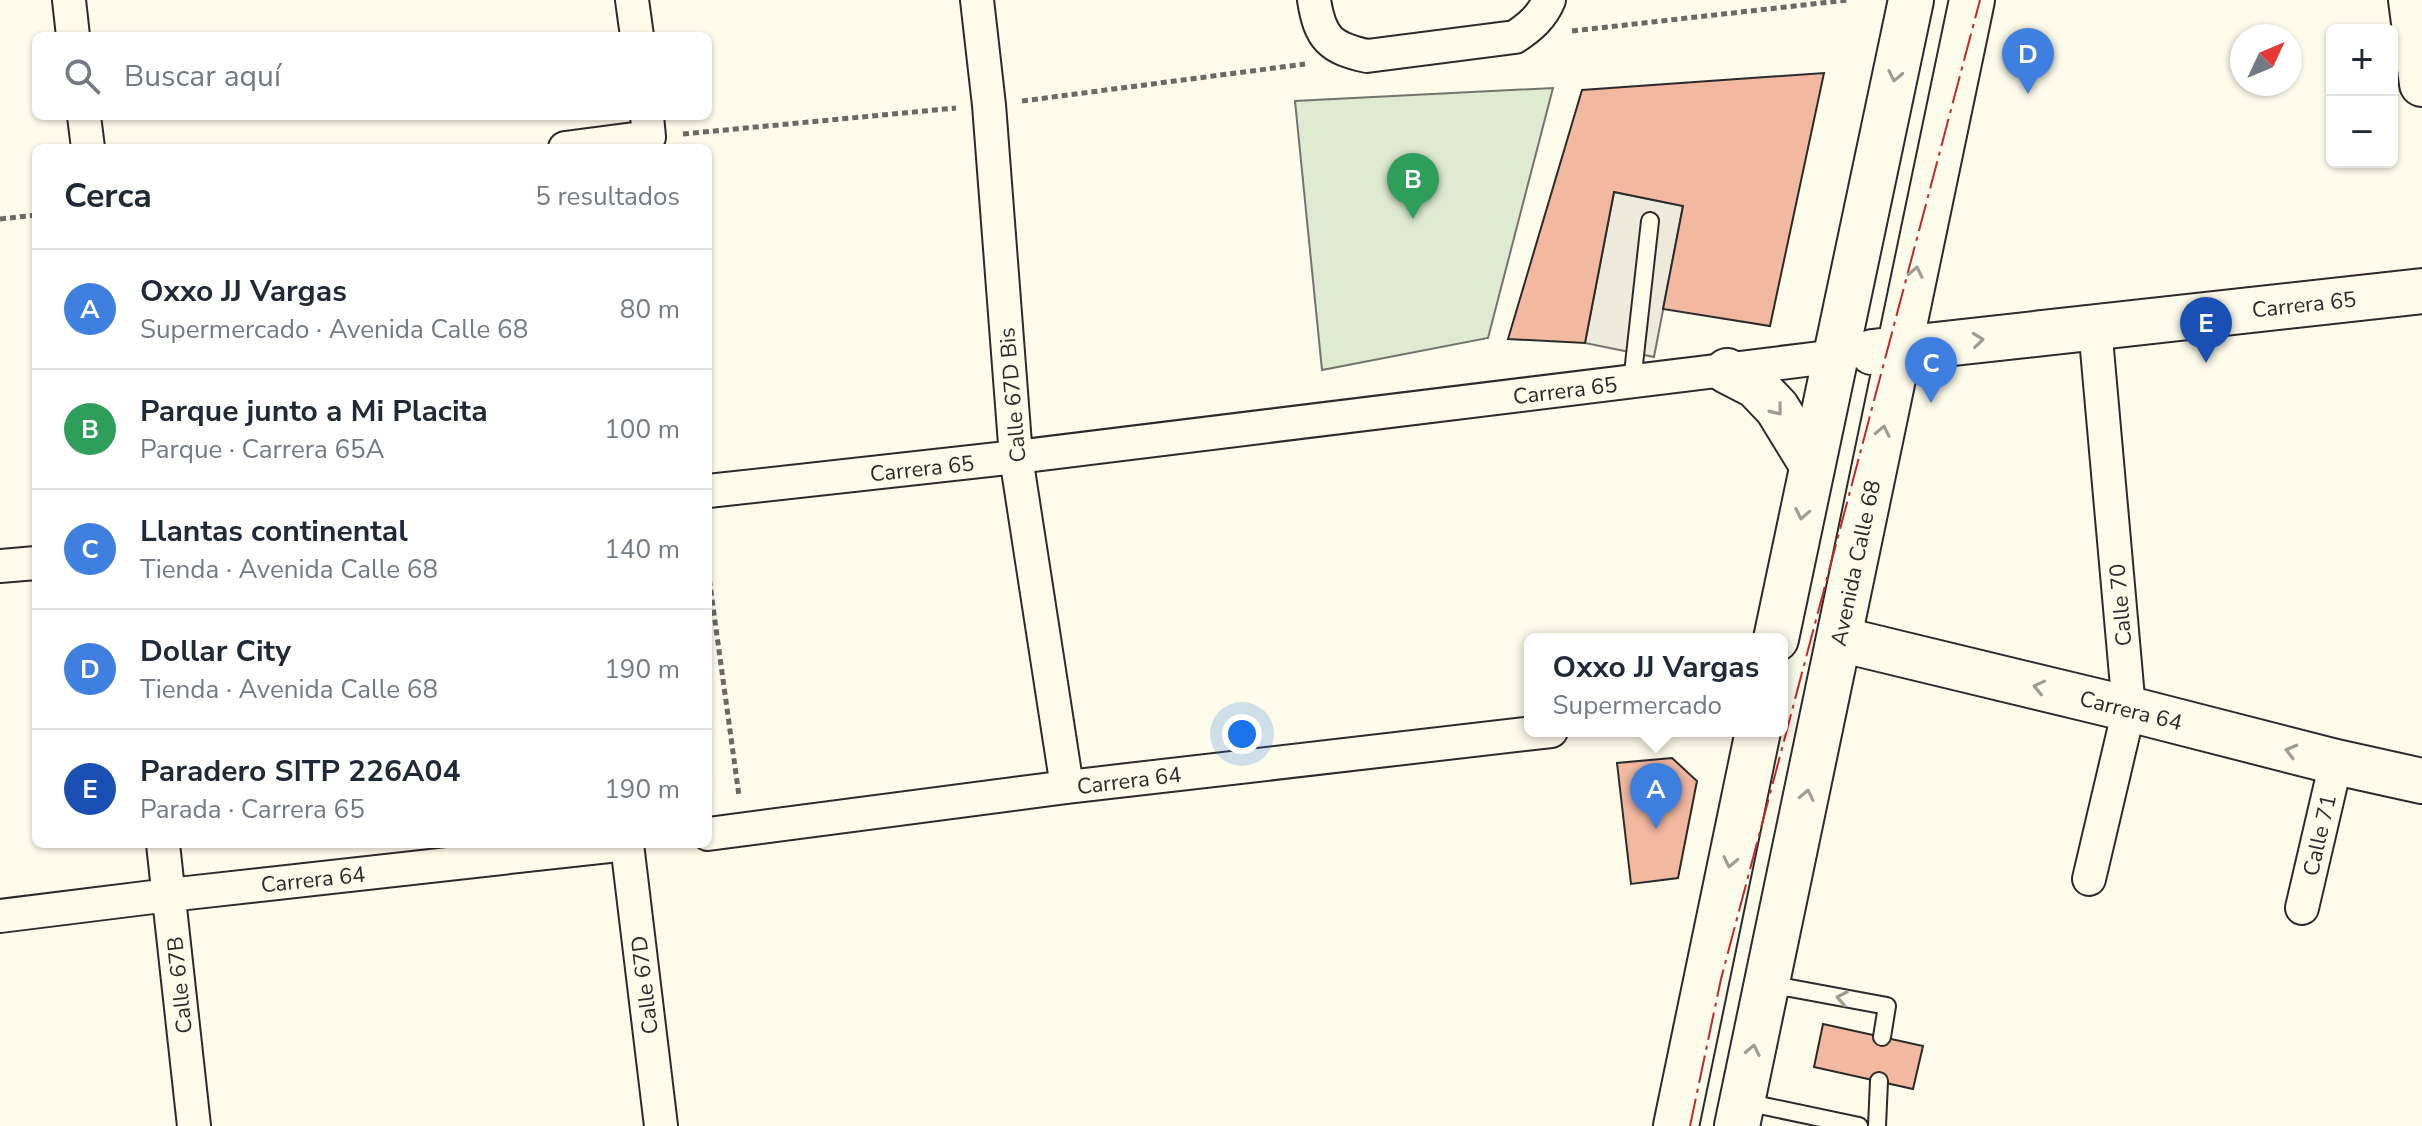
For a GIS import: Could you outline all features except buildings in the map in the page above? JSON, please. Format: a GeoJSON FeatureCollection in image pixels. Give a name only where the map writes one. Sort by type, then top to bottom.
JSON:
{"type":"FeatureCollection","features":[{"type":"Feature","properties":{"kind":"main road"},"geometry":{"type":"LineString","coordinates":[[1777,633],[1911,0]]}},
{"type":"Feature","properties":{"kind":"main road","name":"Avenida Calle 68"},"geometry":{"type":"LineString","coordinates":[[1740,1112],[1972,0]]}},
{"type":"Feature","properties":{"kind":"main road"},"geometry":{"type":"LineString","coordinates":[[2411,0],[2422,84]]}},
{"type":"Feature","properties":{"kind":"main road","name":"Carrera 65"},"geometry":{"type":"LineString","coordinates":[[1837,356],[2422,291]]}},
{"type":"Feature","properties":{"kind":"main road"},"geometry":{"type":"LineString","coordinates":[[1727,371],[1756,386],[1777,408],[1812,465]]}},
{"type":"Feature","properties":{"kind":"main road","name":"Carrera 64"},"geometry":{"type":"LineString","coordinates":[[1839,639],[2422,781]]}},
{"type":"Feature","properties":{"kind":"main road"},"geometry":{"type":"LineString","coordinates":[[1676,1126],[1757,737]]}},
{"type":"Feature","properties":{"kind":"street"},"geometry":{"type":"LineString","coordinates":[[69,0],[73,32]]}},
{"type":"Feature","properties":{"kind":"street"},"geometry":{"type":"LineString","coordinates":[[632,0],[636,32]]}},
{"type":"Feature","properties":{"kind":"street","name":"Calle 67D Bis"},"geometry":{"type":"LineString","coordinates":[[977,0],[989,105],[1016,457],[1067,787]]}},
{"type":"Feature","properties":{"kind":"street"},"geometry":{"type":"LineString","coordinates":[[1314,0],[1319,25],[1333,43],[1343,51],[1367,56],[1515,37],[1530,27],[1547,6]]}},
{"type":"Feature","properties":{"kind":"street"},"geometry":{"type":"LineString","coordinates":[[84,120],[88,144]]}},
{"type":"Feature","properties":{"kind":"street"},"geometry":{"type":"LineString","coordinates":[[581,144],[648,127]]}},
{"type":"Feature","properties":{"kind":"street","name":"Calle 70"},"geometry":{"type":"LineString","coordinates":[[2089,879],[2129,709],[2095,327]]}},
{"type":"Feature","properties":{"kind":"street","name":"Carrera 65"},"geometry":{"type":"LineString","coordinates":[[712,491],[1016,457],[1837,356]]}},
{"type":"Feature","properties":{"kind":"street"},"geometry":{"type":"LineString","coordinates":[[0,566],[32,563]]}},
{"type":"Feature","properties":{"kind":"street","name":"Carrera 64"},"geometry":{"type":"LineString","coordinates":[[712,833],[1067,787],[1524,734]]}},
{"type":"Feature","properties":{"kind":"street","name":"Calle 71"},"geometry":{"type":"LineString","coordinates":[[2302,908],[2336,762]]}},
{"type":"Feature","properties":{"kind":"street","name":"Calle 67B"},"geometry":{"type":"LineString","coordinates":[[163,848],[194,1126]]}},
{"type":"Feature","properties":{"kind":"street","name":"Carrera 64"},"geometry":{"type":"LineString","coordinates":[[0,916],[591,848]]}},
{"type":"Feature","properties":{"kind":"street","name":"Calle 67D"},"geometry":{"type":"LineString","coordinates":[[627,848],[661,1126]]}},
{"type":"Feature","properties":{"kind":"lane"},"geometry":{"type":"LineString","coordinates":[[1632,382],[1650,221]]}},
{"type":"Feature","properties":{"kind":"lane"},"geometry":{"type":"LineString","coordinates":[[1766,986],[1887,1006],[1882,1037]]}},
{"type":"Feature","properties":{"kind":"lane"},"geometry":{"type":"LineString","coordinates":[[1877,1126],[1879,1081]]}},
{"type":"Feature","properties":{"kind":"lane"},"geometry":{"type":"LineString","coordinates":[[1740,1112],[1764,1106],[1859,1126]]}},
{"type":"Feature","properties":{"kind":"path"},"geometry":{"type":"LineString","coordinates":[[1515,37],[1848,0]]}},
{"type":"Feature","properties":{"kind":"path"},"geometry":{"type":"LineString","coordinates":[[0,219],[32,215]]}},
{"type":"Feature","properties":{"kind":"path"},"geometry":{"type":"LineString","coordinates":[[712,600],[743,829]]}},
{"type":"Feature","properties":{"kind":"green space"},"geometry":{"type":"Polygon","coordinates":[[[1553,88],[1488,338],[1322,370],[1295,101],[1553,88]]]}},
{"type":"Feature","properties":{"kind":"shaded area"},"geometry":{"type":"Polygon","coordinates":[[[1614,192],[1683,206],[1654,357],[1585,343],[1614,192]]]}},
{"type":"Feature","properties":{"kind":"power"},"geometry":{"type":"LineString","coordinates":[[1788,726],[1980,0]]}},
{"type":"Feature","properties":{"kind":"power"},"geometry":{"type":"LineString","coordinates":[[1690,1126],[1721,979],[1785,737]]}},
{"type":"Feature","properties":{"kind":"place","name":"Dollar City"},"geometry":{"type":"Point","coordinates":[2028,94]}},
{"type":"Feature","properties":{"kind":"place","name":"Parque junto a Mi Placita"},"geometry":{"type":"Point","coordinates":[1413,219]}},
{"type":"Feature","properties":{"kind":"place","name":"Paradero SITP 226A04"},"geometry":{"type":"Point","coordinates":[2206,363]}},
{"type":"Feature","properties":{"kind":"place","name":"Llantas continental"},"geometry":{"type":"Point","coordinates":[1931,403]}},
{"type":"Feature","properties":{"kind":"place","name":"Oxxo JJ Vargas"},"geometry":{"type":"Point","coordinates":[1656,829]}}]}
